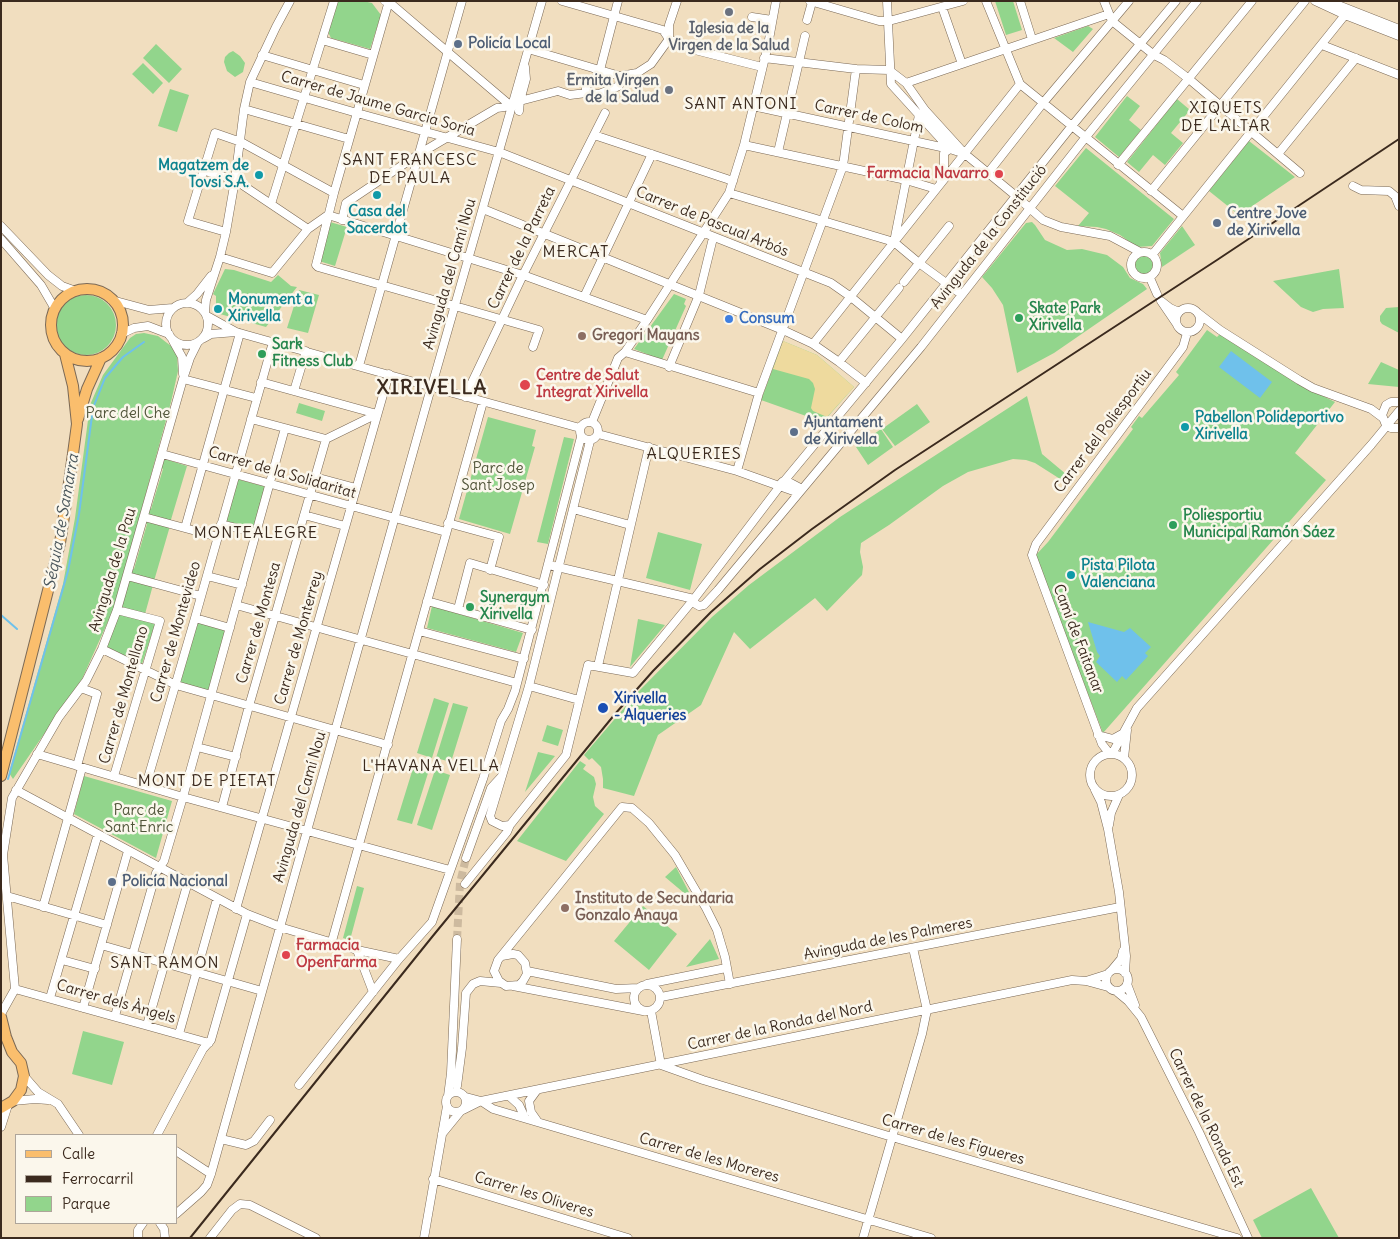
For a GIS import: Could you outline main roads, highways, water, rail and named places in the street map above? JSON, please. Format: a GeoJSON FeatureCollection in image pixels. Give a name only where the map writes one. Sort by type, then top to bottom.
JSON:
{"type":"FeatureCollection","features":[{"type":"Feature","properties":{"kind":"main road"},"geometry":{"type":"LineString","coordinates":[[65,354],[83,360],[101,358],[117,344],[121,334],[121,316],[112,300],[105,294],[96,290],[86,289],[67,295],[55,309],[51,325],[52,335],[56,344],[65,354],[73,386],[76,424]]}},
{"type":"Feature","properties":{"kind":"main road"},"geometry":{"type":"LineString","coordinates":[[1,776],[60,543],[76,424],[87,389],[101,358]]}},
{"type":"Feature","properties":{"kind":"main road"},"geometry":{"type":"LineString","coordinates":[[1,1015],[6,1037],[12,1052],[21,1063],[24,1076],[21,1090],[8,1105]]}},
{"type":"Feature","properties":{"kind":"main road"},"geometry":{"type":"LineString","coordinates":[[1,1046],[12,1052]]}},
{"type":"Feature","properties":{"kind":"water"},"geometry":{"type":"Polygon","coordinates":[[[1231,351],[1272,382],[1260,398],[1219,367],[1231,351]]]}},
{"type":"Feature","properties":{"kind":"water"},"geometry":{"type":"Polygon","coordinates":[[[1088,622],[1124,632],[1130,628],[1151,647],[1145,653],[1148,656],[1126,680],[1122,676],[1117,682],[1096,662],[1100,656],[1088,622]]]}},
{"type":"Feature","properties":{"kind":"waterway","name":"Séquia de Samarra"},"geometry":{"type":"LineString","coordinates":[[8,779],[68,571],[79,514],[93,408],[105,378],[123,357],[144,342]]}},
{"type":"Feature","properties":{"kind":"waterway"},"geometry":{"type":"LineString","coordinates":[[1,615],[17,629]]}},
{"type":"Feature","properties":{"kind":"tunnel"},"geometry":{"type":"LineString","coordinates":[[457,939],[460,883],[466,858]]}},
{"type":"Feature","properties":{"kind":"railway"},"geometry":{"type":"LineString","coordinates":[[190,1238],[432,937],[615,714],[653,671],[711,612],[760,569],[812,529],[895,470],[1399,139]]}},
{"type":"Feature","properties":{"kind":"place","name":"Iglesia de la Virgen de la Salud"},"geometry":{"type":"Point","coordinates":[729,12]}},
{"type":"Feature","properties":{"kind":"place","name":"Policía Local"},"geometry":{"type":"Point","coordinates":[458,44]}},
{"type":"Feature","properties":{"kind":"place","name":"Ermita Virgen de la Salud"},"geometry":{"type":"Point","coordinates":[669,90]}},
{"type":"Feature","properties":{"kind":"place","name":"Farmacia Navarro"},"geometry":{"type":"Point","coordinates":[999,174]}},
{"type":"Feature","properties":{"kind":"place","name":"Magatzem de Tovsi S.A."},"geometry":{"type":"Point","coordinates":[259,175]}},
{"type":"Feature","properties":{"kind":"place","name":"Casa del Sacerdot"},"geometry":{"type":"Point","coordinates":[377,195]}},
{"type":"Feature","properties":{"kind":"place","name":"Centre Jove de Xirivella"},"geometry":{"type":"Point","coordinates":[1217,223]}},
{"type":"Feature","properties":{"kind":"place","name":"Monument a Xirivella"},"geometry":{"type":"Point","coordinates":[218,309]}},
{"type":"Feature","properties":{"kind":"place","name":"Skate Park Xirivella"},"geometry":{"type":"Point","coordinates":[1019,318]}},
{"type":"Feature","properties":{"kind":"place","name":"Consum"},"geometry":{"type":"Point","coordinates":[729,319]}},
{"type":"Feature","properties":{"kind":"place","name":"Gregori Mayans"},"geometry":{"type":"Point","coordinates":[582,336]}},
{"type":"Feature","properties":{"kind":"place","name":"Sark Fitness Club"},"geometry":{"type":"Point","coordinates":[262,354]}},
{"type":"Feature","properties":{"kind":"place","name":"Centre de Salut Integrat Xirivella"},"geometry":{"type":"Point","coordinates":[525,385]}},
{"type":"Feature","properties":{"kind":"place","name":"Pabellon Polideportivo Xirivella"},"geometry":{"type":"Point","coordinates":[1185,427]}},
{"type":"Feature","properties":{"kind":"place","name":"Ajuntament de Xirivella"},"geometry":{"type":"Point","coordinates":[794,432]}},
{"type":"Feature","properties":{"kind":"place","name":"Poliesportiu Municipal Ramón Sáez"},"geometry":{"type":"Point","coordinates":[1173,525]}},
{"type":"Feature","properties":{"kind":"place","name":"Pista Pilota Valenciana"},"geometry":{"type":"Point","coordinates":[1071,575]}},
{"type":"Feature","properties":{"kind":"place","name":"Synergym Xirivella"},"geometry":{"type":"Point","coordinates":[470,607]}},
{"type":"Feature","properties":{"kind":"place","name":"Xirivella - Alqueries"},"geometry":{"type":"Point","coordinates":[603,708]}},
{"type":"Feature","properties":{"kind":"place","name":"Policía Nacional"},"geometry":{"type":"Point","coordinates":[112,882]}},
{"type":"Feature","properties":{"kind":"place","name":"Instituto de Secundaria Gonzalo Anaya"},"geometry":{"type":"Point","coordinates":[565,908]}},
{"type":"Feature","properties":{"kind":"place","name":"Farmacia OpenFarma"},"geometry":{"type":"Point","coordinates":[286,955]}},
{"type":"Feature","properties":{"kind":"district","name":"SANT ANTONI"},"geometry":{"type":"Point","coordinates":[741,104]}},
{"type":"Feature","properties":{"kind":"district","name":"XIQUETS DE L'ALTAR"},"geometry":{"type":"Point","coordinates":[1226,117]}},
{"type":"Feature","properties":{"kind":"district","name":"SANT FRANCESC DE PAULA"},"geometry":{"type":"Point","coordinates":[410,169]}},
{"type":"Feature","properties":{"kind":"district","name":"MERCAT"},"geometry":{"type":"Point","coordinates":[576,252]}},
{"type":"Feature","properties":{"kind":"district","name":"XIRIVELLA"},"geometry":{"type":"Point","coordinates":[432,388]}},
{"type":"Feature","properties":{"kind":"district","name":"ALQUERIES"},"geometry":{"type":"Point","coordinates":[694,454]}},
{"type":"Feature","properties":{"kind":"district","name":"MONTEALEGRE"},"geometry":{"type":"Point","coordinates":[256,533]}},
{"type":"Feature","properties":{"kind":"district","name":"L'HAVANA VELLA"},"geometry":{"type":"Point","coordinates":[431,766]}},
{"type":"Feature","properties":{"kind":"district","name":"MONT DE PIETAT"},"geometry":{"type":"Point","coordinates":[207,781]}},
{"type":"Feature","properties":{"kind":"district","name":"SANT RAMON"},"geometry":{"type":"Point","coordinates":[165,963]}},
{"type":"Feature","properties":{"kind":"park label","name":"Parc del Che"},"geometry":{"type":"Point","coordinates":[128,414]}},
{"type":"Feature","properties":{"kind":"park label","name":"Parc de Sant Josep"},"geometry":{"type":"Point","coordinates":[498,478]}},
{"type":"Feature","properties":{"kind":"park label","name":"Parc de Sant Enric"},"geometry":{"type":"Point","coordinates":[139,820]}}]}
